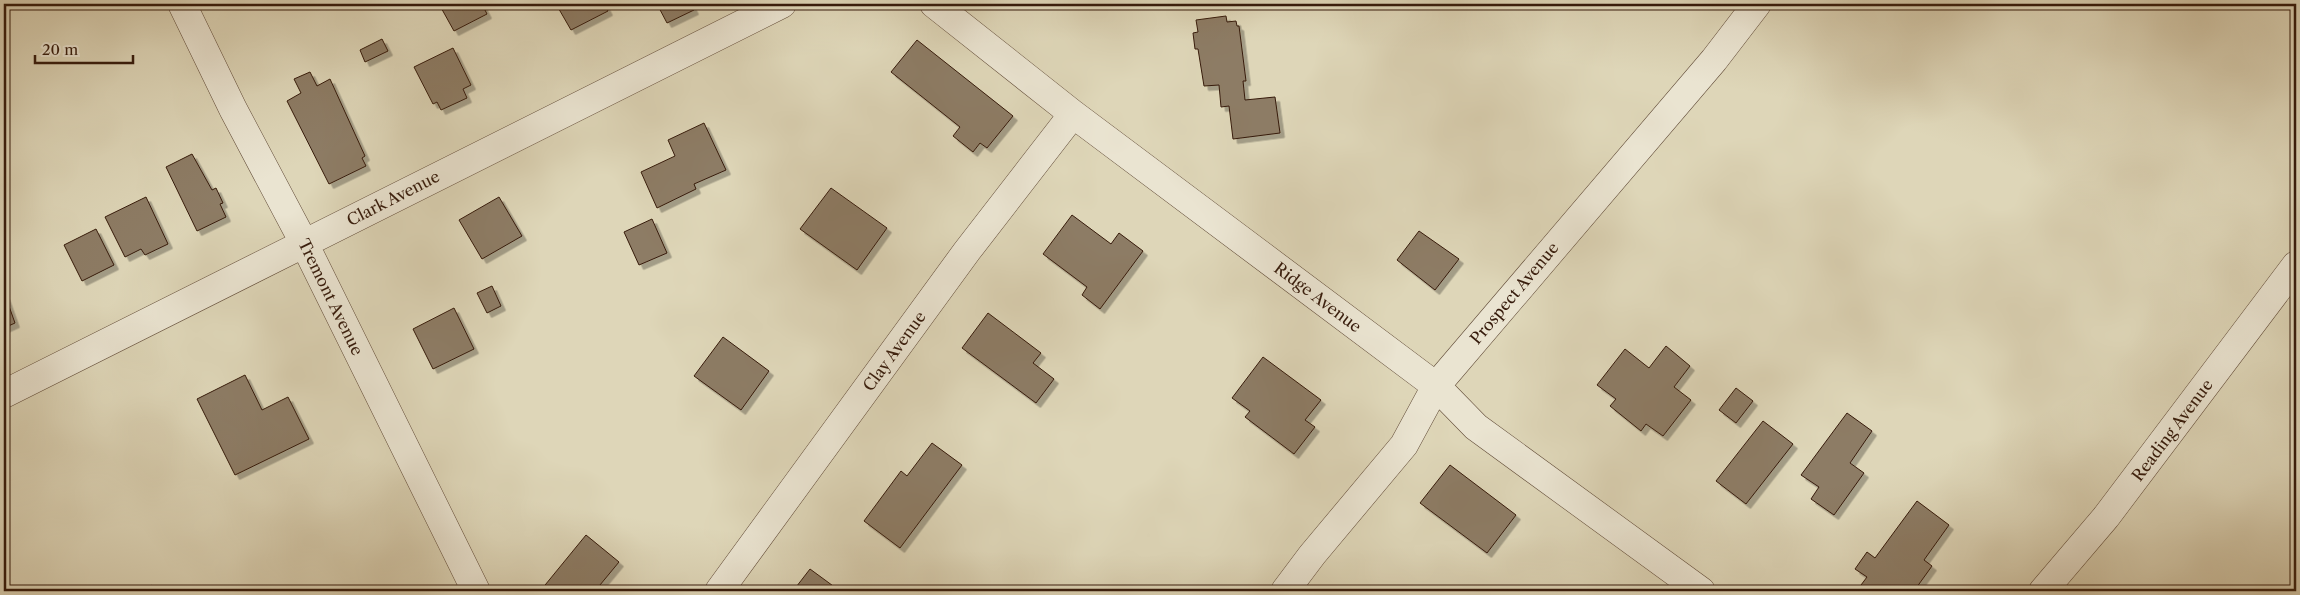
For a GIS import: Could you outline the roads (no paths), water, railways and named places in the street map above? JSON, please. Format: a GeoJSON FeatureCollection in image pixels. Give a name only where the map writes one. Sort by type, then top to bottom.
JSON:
{"type":"FeatureCollection","features":[{"type":"Feature","properties":{"kind":"street","name":"Tremont Avenue"},"geometry":{"type":"LineString","coordinates":[[182,4],[233,109],[304,242],[476,591]]}},
{"type":"Feature","properties":{"kind":"street","name":"Clark Avenue"},"geometry":{"type":"LineString","coordinates":[[4,394],[782,4]]}},
{"type":"Feature","properties":{"kind":"street","name":"Ridge Avenue"},"geometry":{"type":"LineString","coordinates":[[934,4],[1073,114],[1436,386],[1476,426],[1701,591]]}},
{"type":"Feature","properties":{"kind":"street","name":"Prospect Avenue"},"geometry":{"type":"LineString","coordinates":[[1285,591],[1312,555],[1404,445],[1436,386],[1714,60],[1757,4]]}},
{"type":"Feature","properties":{"kind":"street","name":"Clay Avenue"},"geometry":{"type":"LineString","coordinates":[[719,591],[968,251],[1073,114]]}},
{"type":"Feature","properties":{"kind":"street","name":"Reading Avenue"},"geometry":{"type":"LineString","coordinates":[[2043,591],[2106,517],[2296,265]]}}]}
